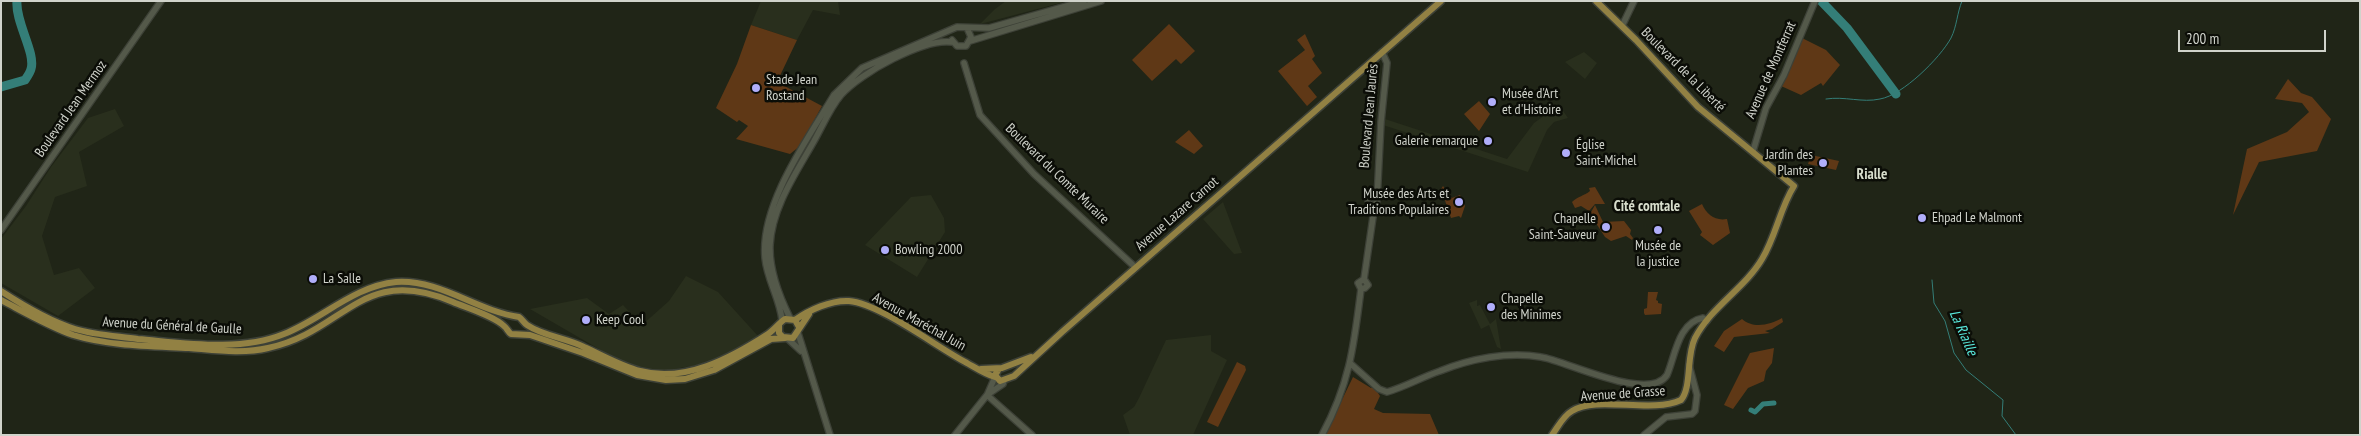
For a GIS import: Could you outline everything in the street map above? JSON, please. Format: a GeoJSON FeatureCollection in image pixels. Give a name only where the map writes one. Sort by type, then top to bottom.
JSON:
{"type":"FeatureCollection","features":[{"type":"Feature","properties":{"kind":"main road","name":"Avenue Lazare Carnot"},"geometry":{"type":"LineString","coordinates":[[1005,380],[1019,372],[1135,267],[1441,1]]}},
{"type":"Feature","properties":{"kind":"main road","name":"Boulevard de la Liberté"},"geometry":{"type":"LineString","coordinates":[[1596,1],[1698,107],[1794,186]]}},
{"type":"Feature","properties":{"kind":"main road","name":"Avenue de Grasse"},"geometry":{"type":"LineString","coordinates":[[1552,435],[1566,416],[1578,408],[1658,405],[1681,400],[1685,393],[1688,363],[1694,339],[1707,321],[1762,260],[1784,204],[1794,186]]}},
{"type":"Feature","properties":{"kind":"main road","name":"Avenue du Général de Gaulle"},"geometry":{"type":"LineString","coordinates":[[1,291],[54,321],[76,330],[96,334],[196,343],[242,344],[263,341],[302,326],[356,294],[376,285],[399,282],[434,288],[512,317],[519,317],[524,324],[579,344],[627,366],[650,373],[666,375],[684,373],[709,365],[768,334],[781,323]]}},
{"type":"Feature","properties":{"kind":"main road","name":"Avenue du Général de Gaulle"},"geometry":{"type":"LineString","coordinates":[[1,300],[52,327],[95,340],[243,351],[280,346],[311,331],[367,297],[383,291],[400,289],[425,292],[506,327],[511,334],[530,335],[566,346],[637,376],[666,380],[685,379],[714,370],[771,339],[786,338]]}},
{"type":"Feature","properties":{"kind":"main road","name":"Avenue Maréchal Juin"},"geometry":{"type":"LineString","coordinates":[[793,319],[818,308],[847,301],[857,302],[894,320],[995,377]]}},
{"type":"Feature","properties":{"kind":"main road"},"geometry":{"type":"LineString","coordinates":[[799,330],[793,319],[781,323],[780,333],[786,338],[795,337],[799,330],[807,316],[818,308]]}},
{"type":"Feature","properties":{"kind":"main road"},"geometry":{"type":"LineString","coordinates":[[506,327],[512,317]]}},
{"type":"Feature","properties":{"kind":"main road"},"geometry":{"type":"LineString","coordinates":[[520,334],[523,331],[524,324]]}},
{"type":"Feature","properties":{"kind":"main road","name":"Avenue Lazare Carnot"},"geometry":{"type":"LineString","coordinates":[[1000,368],[1035,356]]}},
{"type":"Feature","properties":{"kind":"main road","name":"Avenue Maréchal Juin"},"geometry":{"type":"LineString","coordinates":[[977,368],[1000,368]]}},
{"type":"Feature","properties":{"kind":"main road"},"geometry":{"type":"LineString","coordinates":[[1000,368],[1007,373],[1005,380],[1000,381],[995,377],[995,371],[1000,368]]}},
{"type":"Feature","properties":{"kind":"street","name":"Boulevard Jean Mermoz"},"geometry":{"type":"LineString","coordinates":[[1,230],[161,1]]}},
{"type":"Feature","properties":{"kind":"street"},"geometry":{"type":"LineString","coordinates":[[781,323],[769,282],[764,240],[773,204],[801,152],[841,87],[854,74],[870,64],[953,31],[960,26],[989,28],[1084,1]]}},
{"type":"Feature","properties":{"kind":"street"},"geometry":{"type":"LineString","coordinates":[[793,319],[776,284],[770,245],[773,224],[779,206],[842,94],[866,73],[936,42],[952,42],[957,46],[963,47],[970,41],[1101,1]]}},
{"type":"Feature","properties":{"kind":"street"},"geometry":{"type":"LineString","coordinates":[[1622,27],[1634,1]]}},
{"type":"Feature","properties":{"kind":"street","name":"Avenue de Montferrat"},"geometry":{"type":"LineString","coordinates":[[1753,151],[1766,108],[1787,69],[1815,1]]}},
{"type":"Feature","properties":{"kind":"street"},"geometry":{"type":"LineString","coordinates":[[968,28],[971,34],[970,41]]}},
{"type":"Feature","properties":{"kind":"street"},"geometry":{"type":"LineString","coordinates":[[952,42],[953,31]]}},
{"type":"Feature","properties":{"kind":"street","name":"Boulevard Jean Jaurès"},"geometry":{"type":"LineString","coordinates":[[1351,364],[1361,289],[1368,285],[1364,279],[1373,217],[1387,63],[1382,52]]}},
{"type":"Feature","properties":{"kind":"street","name":"Boulevard du Comte Muraire"},"geometry":{"type":"LineString","coordinates":[[964,63],[980,115],[1034,174],[1135,267]]}},
{"type":"Feature","properties":{"kind":"street"},"geometry":{"type":"LineString","coordinates":[[1322,435],[1338,402],[1351,364],[1378,389],[1387,392],[1447,368],[1502,356],[1538,356],[1633,386],[1651,384],[1665,379],[1669,371],[1675,346],[1684,332],[1697,320],[1703,318],[1707,321]]}},
{"type":"Feature","properties":{"kind":"street"},"geometry":{"type":"LineString","coordinates":[[799,330],[805,360],[830,435]]}},
{"type":"Feature","properties":{"kind":"street"},"geometry":{"type":"LineString","coordinates":[[786,338],[799,348],[805,360]]}},
{"type":"Feature","properties":{"kind":"street"},"geometry":{"type":"LineString","coordinates":[[1644,435],[1666,417],[1692,414],[1695,411],[1697,396],[1688,363]]}},
{"type":"Feature","properties":{"kind":"street"},"geometry":{"type":"LineString","coordinates":[[956,435],[987,395],[995,377]]}},
{"type":"Feature","properties":{"kind":"street"},"geometry":{"type":"LineString","coordinates":[[987,395],[1003,384],[1005,380]]}},
{"type":"Feature","properties":{"kind":"street"},"geometry":{"type":"LineString","coordinates":[[987,395],[1032,435]]}},
{"type":"Feature","properties":{"kind":"shaded area"},"geometry":{"type":"Polygon","coordinates":[[[761,1],[838,1],[840,15],[813,10],[797,40],[751,25],[761,1]]]}},
{"type":"Feature","properties":{"kind":"shaded area"},"geometry":{"type":"Polygon","coordinates":[[[1006,1],[1068,1],[980,24],[1006,1]]]}},
{"type":"Feature","properties":{"kind":"shaded area"},"geometry":{"type":"Polygon","coordinates":[[[1169,24],[1195,51],[1181,64],[1176,59],[1152,81],[1132,60],[1169,24]]]}},
{"type":"Feature","properties":{"kind":"shaded area","name":"Stade Jean Rostand"},"geometry":{"type":"Polygon","coordinates":[[[751,25],[797,40],[777,82],[822,106],[800,146],[790,154],[736,139],[748,126],[739,120],[737,122],[716,108],[737,64],[751,25]]]}},
{"type":"Feature","properties":{"kind":"shaded area"},"geometry":{"type":"Polygon","coordinates":[[[1305,34],[1315,56],[1312,59],[1322,73],[1308,86],[1317,97],[1307,106],[1278,71],[1305,50],[1297,40],[1305,34]]]}},
{"type":"Feature","properties":{"kind":"shaded area"},"geometry":{"type":"Polygon","coordinates":[[[1802,38],[1826,50],[1840,65],[1823,86],[1821,83],[1801,95],[1781,86],[1802,38]]]}},
{"type":"Feature","properties":{"kind":"shaded area"},"geometry":{"type":"Polygon","coordinates":[[[1584,52],[1597,63],[1585,79],[1565,62],[1584,52]]]}},
{"type":"Feature","properties":{"kind":"shaded area"},"geometry":{"type":"Polygon","coordinates":[[[2288,79],[2301,93],[2312,97],[2331,119],[2317,151],[2259,162],[2233,215],[2247,149],[2287,132],[2309,112],[2302,103],[2275,99],[2288,79]]]}},
{"type":"Feature","properties":{"kind":"shaded area"},"geometry":{"type":"Polygon","coordinates":[[[1479,101],[1490,114],[1479,131],[1464,114],[1479,101]]]}},
{"type":"Feature","properties":{"kind":"shaded area"},"geometry":{"type":"Polygon","coordinates":[[[1559,105],[1568,118],[1554,122],[1547,130],[1528,172],[1383,125],[1385,119],[1507,159],[1534,123],[1559,105]]]}},
{"type":"Feature","properties":{"kind":"shaded area"},"geometry":{"type":"Polygon","coordinates":[[[115,109],[124,126],[79,152],[87,186],[55,197],[42,236],[54,275],[79,268],[95,288],[58,316],[1,283],[1,239],[88,118],[115,109]]]}},
{"type":"Feature","properties":{"kind":"shaded area"},"geometry":{"type":"Polygon","coordinates":[[[1189,130],[1203,146],[1194,154],[1175,142],[1189,130]]]}},
{"type":"Feature","properties":{"kind":"shaded area","name":"Jardin des Plantes"},"geometry":{"type":"Polygon","coordinates":[[[1811,155],[1839,161],[1836,170],[1808,164],[1811,155]]]}},
{"type":"Feature","properties":{"kind":"shaded area"},"geometry":{"type":"Polygon","coordinates":[[[1443,186],[1452,198],[1460,195],[1465,206],[1461,218],[1459,216],[1451,218],[1441,189],[1443,186]]]}},
{"type":"Feature","properties":{"kind":"shaded area"},"geometry":{"type":"Polygon","coordinates":[[[1595,187],[1605,204],[1595,204],[1589,211],[1581,206],[1575,208],[1572,202],[1590,191],[1589,188],[1595,187]]]}},
{"type":"Feature","properties":{"kind":"shaded area"},"geometry":{"type":"Polygon","coordinates":[[[931,195],[944,218],[945,232],[917,277],[865,245],[911,197],[931,195]]]}},
{"type":"Feature","properties":{"kind":"shaded area"},"geometry":{"type":"Polygon","coordinates":[[[1223,202],[1242,253],[1234,254],[1203,219],[1223,202]]]}},
{"type":"Feature","properties":{"kind":"shaded area"},"geometry":{"type":"Polygon","coordinates":[[[1702,204],[1712,216],[1719,219],[1727,219],[1730,233],[1713,245],[1700,235],[1702,232],[1689,211],[1702,204]]]}},
{"type":"Feature","properties":{"kind":"shaded area"},"geometry":{"type":"Polygon","coordinates":[[[1595,205],[1603,222],[1624,221],[1631,230],[1632,240],[1626,236],[1611,241],[1605,237],[1590,214],[1595,205]]]}},
{"type":"Feature","properties":{"kind":"shaded area"},"geometry":{"type":"Polygon","coordinates":[[[686,276],[718,292],[758,336],[734,351],[703,364],[663,371],[650,370],[628,364],[604,352],[530,309],[587,298],[609,314],[623,305],[642,325],[669,301],[686,276]]]}},
{"type":"Feature","properties":{"kind":"shaded area"},"geometry":{"type":"Polygon","coordinates":[[[1648,292],[1658,292],[1656,300],[1662,304],[1661,314],[1645,315],[1644,309],[1647,308],[1648,292]]]}},
{"type":"Feature","properties":{"kind":"shaded area"},"geometry":{"type":"Polygon","coordinates":[[[1477,300],[1477,306],[1480,305],[1490,324],[1496,319],[1501,349],[1497,347],[1489,325],[1481,329],[1469,303],[1477,300]]]}},
{"type":"Feature","properties":{"kind":"shaded area"},"geometry":{"type":"Polygon","coordinates":[[[1782,318],[1783,322],[1765,331],[1770,333],[1734,337],[1724,352],[1714,346],[1724,331],[1742,319],[1751,324],[1762,325],[1782,318]]]}},
{"type":"Feature","properties":{"kind":"shaded area"},"geometry":{"type":"Polygon","coordinates":[[[1211,335],[1211,351],[1227,360],[1193,435],[1130,435],[1123,415],[1134,407],[1166,340],[1211,335]]]}},
{"type":"Feature","properties":{"kind":"shaded area"},"geometry":{"type":"Polygon","coordinates":[[[1774,348],[1772,363],[1766,371],[1764,381],[1748,388],[1733,409],[1724,405],[1750,353],[1774,348]]]}},
{"type":"Feature","properties":{"kind":"shaded area"},"geometry":{"type":"Polygon","coordinates":[[[1237,362],[1245,366],[1246,370],[1218,427],[1207,422],[1237,362]]]}},
{"type":"Feature","properties":{"kind":"shaded area"},"geometry":{"type":"Polygon","coordinates":[[[1353,377],[1371,388],[1374,387],[1380,396],[1374,409],[1383,413],[1430,414],[1439,435],[1325,435],[1353,377]]]}},
{"type":"Feature","properties":{"kind":"waterway"},"geometry":{"type":"LineString","coordinates":[[1,87],[25,80],[31,69],[31,55],[19,18],[17,1]]}},
{"type":"Feature","properties":{"kind":"waterway","name":"La Riaille"},"geometry":{"type":"LineString","coordinates":[[1821,1],[1847,28],[1896,94]]}},
{"type":"Feature","properties":{"kind":"waterway"},"geometry":{"type":"LineString","coordinates":[[1826,99],[1873,100],[1899,91],[1930,65],[1946,46],[1955,29],[1962,1]]}},
{"type":"Feature","properties":{"kind":"waterway","name":"La Riaille"},"geometry":{"type":"LineString","coordinates":[[1932,280],[1934,303],[1945,321],[1954,353],[1966,370],[2003,400],[2002,416],[2016,435]]}},
{"type":"Feature","properties":{"kind":"waterway"},"geometry":{"type":"LineString","coordinates":[[1751,410],[1755,412],[1763,404],[1774,403]]}},
{"type":"Feature","properties":{"kind":"place","name":"Stade Jean Rostand"},"geometry":{"type":"Point","coordinates":[756,88]}},
{"type":"Feature","properties":{"kind":"place","name":"Musée d'Art et d'Histoire"},"geometry":{"type":"Point","coordinates":[1492,102]}},
{"type":"Feature","properties":{"kind":"place","name":"Galerie remarque"},"geometry":{"type":"Point","coordinates":[1488,141]}},
{"type":"Feature","properties":{"kind":"place","name":"Église Saint-Michel"},"geometry":{"type":"Point","coordinates":[1566,153]}},
{"type":"Feature","properties":{"kind":"place","name":"Jardin des Plantes"},"geometry":{"type":"Point","coordinates":[1823,163]}},
{"type":"Feature","properties":{"kind":"place","name":"Musée des Arts et Traditions Populaires"},"geometry":{"type":"Point","coordinates":[1459,202]}},
{"type":"Feature","properties":{"kind":"place","name":"Ehpad Le Malmont"},"geometry":{"type":"Point","coordinates":[1922,218]}},
{"type":"Feature","properties":{"kind":"place","name":"Chapelle Saint-Sauveur"},"geometry":{"type":"Point","coordinates":[1606,227]}},
{"type":"Feature","properties":{"kind":"place","name":"Musée de la justice"},"geometry":{"type":"Point","coordinates":[1658,230]}},
{"type":"Feature","properties":{"kind":"place","name":"Bowling 2000"},"geometry":{"type":"Point","coordinates":[885,250]}},
{"type":"Feature","properties":{"kind":"place","name":"La Salle"},"geometry":{"type":"Point","coordinates":[313,279]}},
{"type":"Feature","properties":{"kind":"place","name":"Chapelle des Minimes"},"geometry":{"type":"Point","coordinates":[1491,307]}},
{"type":"Feature","properties":{"kind":"place","name":"Keep Cool"},"geometry":{"type":"Point","coordinates":[586,320]}},
{"type":"Feature","properties":{"kind":"district","name":"Rialle"},"geometry":{"type":"Point","coordinates":[1872,175]}},
{"type":"Feature","properties":{"kind":"district","name":"Cité comtale"},"geometry":{"type":"Point","coordinates":[1647,207]}}]}
